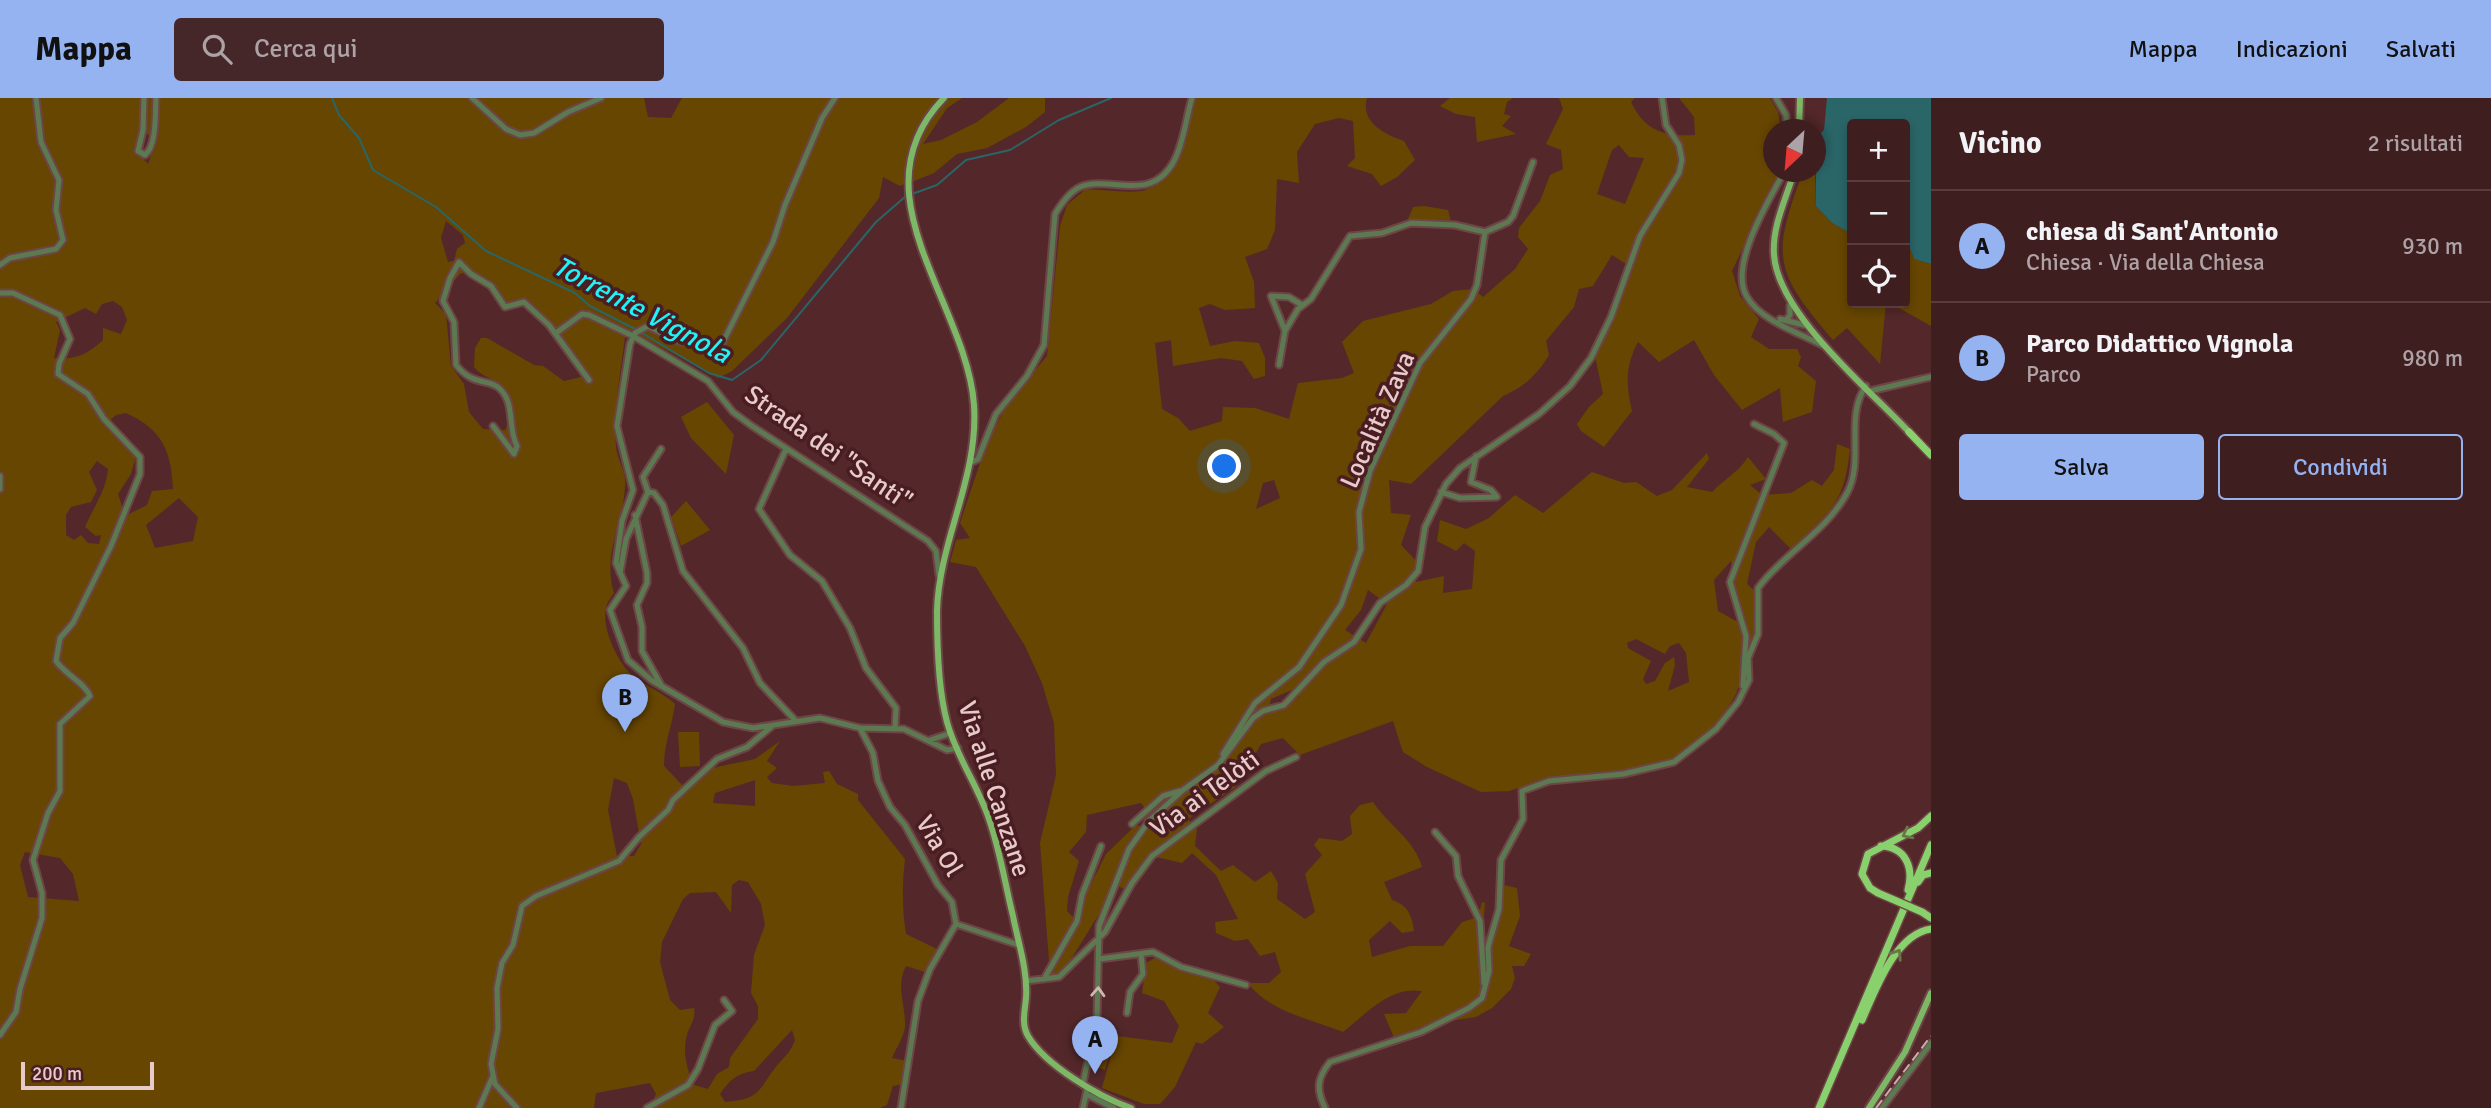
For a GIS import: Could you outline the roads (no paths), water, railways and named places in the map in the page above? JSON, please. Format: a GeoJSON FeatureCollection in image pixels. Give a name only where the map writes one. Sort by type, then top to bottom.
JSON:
{"type":"FeatureCollection","features":[{"type":"Feature","properties":{"kind":"highway"},"geometry":{"type":"LineString","coordinates":[[1909,432],[1931,455]]}},
{"type":"Feature","properties":{"kind":"highway"},"geometry":{"type":"LineString","coordinates":[[1928,914],[1878,893],[1864,881],[1862,866],[1868,854],[1918,828],[1931,816]]}},
{"type":"Feature","properties":{"kind":"highway"},"geometry":{"type":"LineString","coordinates":[[1821,1106],[1931,845]]}},
{"type":"Feature","properties":{"kind":"highway"},"geometry":{"type":"LineString","coordinates":[[1880,846],[1898,851],[1909,866],[1910,882],[1903,910]]}},
{"type":"Feature","properties":{"kind":"highway"},"geometry":{"type":"LineString","coordinates":[[1909,897],[1923,875],[1931,873]]}},
{"type":"Feature","properties":{"kind":"highway"},"geometry":{"type":"LineString","coordinates":[[1841,1057],[1898,950],[1913,936],[1931,929]]}},
{"type":"Feature","properties":{"kind":"main road","name":"Via alle Canzane"},"geometry":{"type":"LineString","coordinates":[[944,98],[932,111],[913,144],[908,179],[910,202],[930,276],[966,370],[974,402],[972,462],[940,585],[937,631],[946,711],[951,733],[990,821],[1026,982],[1025,1032],[1035,1046],[1086,1088],[1131,1108]]}},
{"type":"Feature","properties":{"kind":"main road"},"geometry":{"type":"LineString","coordinates":[[1800,98],[1800,119]]}},
{"type":"Feature","properties":{"kind":"main road"},"geometry":{"type":"LineString","coordinates":[[1791,182],[1778,220],[1774,255],[1790,305],[1909,432]]}},
{"type":"Feature","properties":{"kind":"main road"},"geometry":{"type":"LineString","coordinates":[[1869,1108],[1928,1011],[1931,993]]}},
{"type":"Feature","properties":{"kind":"street"},"geometry":{"type":"LineString","coordinates":[[0,265],[10,258],[56,249],[63,240],[56,210],[59,180],[41,142],[36,98]]}},
{"type":"Feature","properties":{"kind":"street"},"geometry":{"type":"LineString","coordinates":[[144,98],[143,130],[138,151],[145,155],[150,150],[153,136],[156,98]]}},
{"type":"Feature","properties":{"kind":"street"},"geometry":{"type":"LineString","coordinates":[[472,98],[506,129],[520,135],[534,134],[568,112],[601,98]]}},
{"type":"Feature","properties":{"kind":"street"},"geometry":{"type":"LineString","coordinates":[[835,98],[822,118],[757,278],[719,347],[705,348],[668,338],[654,327],[641,329],[634,335],[617,434],[633,490],[618,540],[616,563],[626,586],[610,610],[628,660],[663,688],[723,722],[753,728],[820,718],[860,728],[895,728],[947,750],[958,748]]}},
{"type":"Feature","properties":{"kind":"street"},"geometry":{"type":"LineString","coordinates":[[972,462],[978,458],[996,414],[1027,376],[1044,345],[1055,214],[1064,199],[1080,187],[1147,184],[1161,175],[1174,162],[1192,98]]}},
{"type":"Feature","properties":{"kind":"street"},"geometry":{"type":"LineString","coordinates":[[1083,1108],[1097,1018],[1099,926],[1129,849],[1149,821],[1221,760],[1253,718],[1263,711],[1284,705],[1324,662],[1354,642],[1380,603],[1406,585],[1418,571],[1425,527],[1441,492],[1460,468],[1539,414],[1570,386],[1591,358],[1611,317],[1640,236],[1676,181],[1682,160],[1679,145],[1666,125],[1662,98]]}},
{"type":"Feature","properties":{"kind":"street"},"geometry":{"type":"LineString","coordinates":[[1776,98],[1786,119]]}},
{"type":"Feature","properties":{"kind":"street"},"geometry":{"type":"LineString","coordinates":[[1279,365],[1285,331],[1302,305],[1311,299],[1350,236],[1382,233],[1411,223],[1455,225],[1485,232],[1508,222],[1513,216],[1533,162]]}},
{"type":"Feature","properties":{"kind":"street"},"geometry":{"type":"LineString","coordinates":[[1779,182],[1744,256],[1741,277],[1746,296],[1767,315],[1830,349]]}},
{"type":"Feature","properties":{"kind":"street","name":"Località Zava"},"geometry":{"type":"LineString","coordinates":[[1221,760],[1255,703],[1299,667],[1341,605],[1361,549],[1359,512],[1370,471],[1420,363],[1471,299],[1477,285],[1485,232]]}},
{"type":"Feature","properties":{"kind":"street"},"geometry":{"type":"LineString","coordinates":[[492,426],[514,454],[517,446],[510,433],[508,400],[497,386],[473,380],[456,365],[454,322],[443,301],[450,278],[459,262],[471,274],[491,286],[505,307],[524,302],[556,333],[589,380]]}},
{"type":"Feature","properties":{"kind":"street"},"geometry":{"type":"LineString","coordinates":[[0,293],[21,296],[60,316],[70,339],[59,364],[58,374],[88,394],[104,419],[140,457],[141,464],[140,474],[111,546],[73,623],[60,638],[56,661],[66,675],[86,687],[90,696],[60,724],[60,791],[48,813],[33,860],[42,894],[42,918],[23,978],[16,1012],[0,1035]]}},
{"type":"Feature","properties":{"kind":"street"},"geometry":{"type":"LineString","coordinates":[[1285,331],[1271,296],[1290,297],[1302,305]]}},
{"type":"Feature","properties":{"kind":"street"},"geometry":{"type":"LineString","coordinates":[[1785,321],[1790,315],[1790,305]]}},
{"type":"Feature","properties":{"kind":"street","name":"Strada dei \"Santi\""},"geometry":{"type":"LineString","coordinates":[[556,333],[582,314],[634,335],[708,381],[733,412],[928,541],[936,551],[940,585]]}},
{"type":"Feature","properties":{"kind":"street"},"geometry":{"type":"LineString","coordinates":[[1767,315],[1808,327]]}},
{"type":"Feature","properties":{"kind":"street"},"geometry":{"type":"LineString","coordinates":[[1800,333],[1808,327]]}},
{"type":"Feature","properties":{"kind":"street"},"geometry":{"type":"LineString","coordinates":[[1742,689],[1749,680],[1748,658],[1758,634],[1758,588],[1821,527],[1848,492],[1852,479],[1856,418],[1868,388],[1930,375]]}},
{"type":"Feature","properties":{"kind":"street"},"geometry":{"type":"LineString","coordinates":[[1325,1108],[1318,1085],[1321,1073],[1330,1062],[1421,1032],[1477,1004],[1485,990],[1489,971],[1488,947],[1499,909],[1501,860],[1523,819],[1520,793],[1549,781],[1623,774],[1674,762],[1716,729],[1738,702],[1742,689],[1746,636],[1730,582],[1784,443],[1754,424]]}},
{"type":"Feature","properties":{"kind":"street"},"geometry":{"type":"LineString","coordinates":[[620,573],[621,553],[635,515],[648,492],[643,477],[661,449]]}},
{"type":"Feature","properties":{"kind":"street"},"geometry":{"type":"LineString","coordinates":[[786,449],[759,509],[790,555],[822,581],[850,628],[866,668],[896,708],[895,728]]}},
{"type":"Feature","properties":{"kind":"street"},"geometry":{"type":"LineString","coordinates":[[1441,492],[1460,498],[1497,497],[1490,490],[1471,482],[1476,456]]}},
{"type":"Feature","properties":{"kind":"street"},"geometry":{"type":"LineString","coordinates":[[0,476],[0,489]]}},
{"type":"Feature","properties":{"kind":"street"},"geometry":{"type":"LineString","coordinates":[[648,492],[654,493],[663,505],[688,580],[743,648],[760,683],[795,720]]}},
{"type":"Feature","properties":{"kind":"street"},"geometry":{"type":"LineString","coordinates":[[635,515],[647,573],[647,583],[637,605],[642,627],[642,651],[663,688]]}},
{"type":"Feature","properties":{"kind":"street"},"geometry":{"type":"LineString","coordinates":[[517,1108],[495,1084],[491,1064],[498,1029],[497,988],[502,963],[513,945],[522,906],[536,896],[619,861],[639,837],[668,810],[673,800],[717,759],[747,747],[775,724]]}},
{"type":"Feature","properties":{"kind":"street","name":"Via Ol"},"geometry":{"type":"LineString","coordinates":[[860,728],[873,754],[878,781],[890,807],[905,824],[937,885],[952,902],[956,924]]}},
{"type":"Feature","properties":{"kind":"street"},"geometry":{"type":"LineString","coordinates":[[927,740],[935,740],[951,733]]}},
{"type":"Feature","properties":{"kind":"street","name":"Via ai Telòti"},"geometry":{"type":"LineString","coordinates":[[1026,982],[1059,977],[1105,932],[1132,883],[1152,856],[1266,771],[1296,757]]}},
{"type":"Feature","properties":{"kind":"street"},"geometry":{"type":"LineString","coordinates":[[1132,824],[1163,796],[1183,790]]}},
{"type":"Feature","properties":{"kind":"street"},"geometry":{"type":"LineString","coordinates":[[1435,832],[1456,856],[1458,876],[1480,921],[1485,990]]}},
{"type":"Feature","properties":{"kind":"street"},"geometry":{"type":"LineString","coordinates":[[1044,979],[1077,921],[1082,895],[1101,846]]}},
{"type":"Feature","properties":{"kind":"street"},"geometry":{"type":"LineString","coordinates":[[901,1108],[909,1044],[920,994],[930,969],[956,924],[1019,945]]}},
{"type":"Feature","properties":{"kind":"street"},"geometry":{"type":"LineString","coordinates":[[1099,960],[1153,952],[1181,967],[1246,985]]}},
{"type":"Feature","properties":{"kind":"street"},"geometry":{"type":"LineString","coordinates":[[1127,1013],[1130,992],[1143,974],[1141,954]]}},
{"type":"Feature","properties":{"kind":"street"},"geometry":{"type":"LineString","coordinates":[[647,1108],[688,1086],[698,1069],[715,1025],[732,1011],[724,1000]]}},
{"type":"Feature","properties":{"kind":"street"},"geometry":{"type":"LineString","coordinates":[[1882,1108],[1931,1043]]}},
{"type":"Feature","properties":{"kind":"street"},"geometry":{"type":"LineString","coordinates":[[479,1108],[493,1075]]}},
{"type":"Feature","properties":{"kind":"street"},"geometry":{"type":"LineString","coordinates":[[1086,1088],[1114,1108]]}},
{"type":"Feature","properties":{"kind":"water"},"geometry":{"type":"Polygon","coordinates":[[[1827,98],[1931,98],[1931,264],[1914,259],[1910,248],[1910,119],[1847,119],[1847,231],[1832,223],[1816,206],[1816,182],[1826,182],[1827,98]]]}},
{"type":"Feature","properties":{"kind":"waterway","name":"Torrente Vignola"},"geometry":{"type":"LineString","coordinates":[[332,98],[339,115],[359,138],[373,170],[436,207],[486,251],[575,293],[590,306],[637,330]]}},
{"type":"Feature","properties":{"kind":"waterway","name":"Torrente Vignola"},"geometry":{"type":"LineString","coordinates":[[912,194],[937,185],[966,160],[1010,150],[1059,120],[1111,98]]}},
{"type":"Feature","properties":{"kind":"waterway","name":"Torrente Vignola"},"geometry":{"type":"LineString","coordinates":[[642,333],[709,373],[732,380],[761,360],[876,222],[906,196]]}},
{"type":"Feature","properties":{"kind":"railway"},"geometry":{"type":"LineString","coordinates":[[1876,1108],[1931,1036]]}},
{"type":"Feature","properties":{"kind":"place","name":"Parco Didattico Vignola"},"geometry":{"type":"Point","coordinates":[625,732]}},
{"type":"Feature","properties":{"kind":"place","name":"chiesa di Sant'Antonio"},"geometry":{"type":"Point","coordinates":[1095,1074]}}]}
